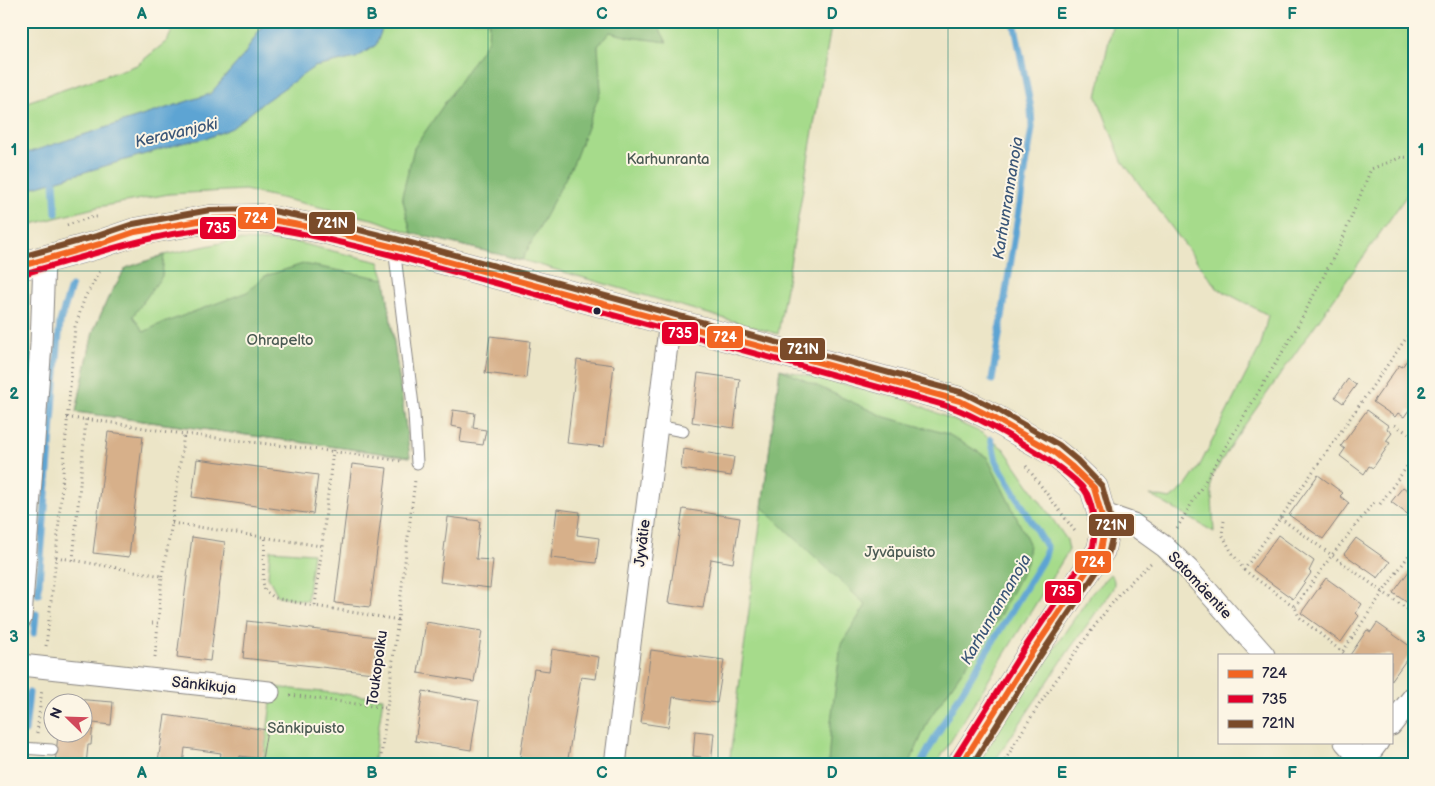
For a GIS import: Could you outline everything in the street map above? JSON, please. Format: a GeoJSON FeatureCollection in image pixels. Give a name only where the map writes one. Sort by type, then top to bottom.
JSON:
{"type":"FeatureCollection","features":[{"type":"Feature","properties":{"kind":"street"},"geometry":{"type":"LineString","coordinates":[[21,618],[41,344],[33,263],[136,232],[210,219],[261,218],[321,229],[394,247],[960,402],[994,418],[1056,453],[1094,488],[1101,513],[1104,534],[1101,550],[1031,654],[961,765]]}},
{"type":"Feature","properties":{"kind":"street","name":"Jyvätie"},"geometry":{"type":"LineString","coordinates":[[615,765],[670,322]]}},
{"type":"Feature","properties":{"kind":"street","name":"Satomäentie"},"geometry":{"type":"LineString","coordinates":[[1101,513],[1133,524],[1165,547],[1188,569],[1263,654]]}},
{"type":"Feature","properties":{"kind":"street","name":"Sänkikuja"},"geometry":{"type":"LineString","coordinates":[[21,665],[269,692]]}},
{"type":"Feature","properties":{"kind":"street"},"geometry":{"type":"LineString","coordinates":[[1392,724],[1414,696]]}},
{"type":"Feature","properties":{"kind":"street"},"geometry":{"type":"LineString","coordinates":[[1347,744],[1365,763],[1377,744]]}},
{"type":"Feature","properties":{"kind":"lane"},"geometry":{"type":"LineString","coordinates":[[394,247],[414,414],[417,463]]}},
{"type":"Feature","properties":{"kind":"lane"},"geometry":{"type":"LineString","coordinates":[[657,426],[682,431]]}},
{"type":"Feature","properties":{"kind":"lane"},"geometry":{"type":"LineString","coordinates":[[21,748],[52,750]]}},
{"type":"Feature","properties":{"kind":"path"},"geometry":{"type":"LineString","coordinates":[[1177,529],[1295,331],[1340,245],[1371,169],[1402,157],[1414,158]]}},
{"type":"Feature","properties":{"kind":"path"},"geometry":{"type":"LineString","coordinates":[[36,749],[56,557],[75,327],[85,297],[100,270],[100,244],[92,217]]}},
{"type":"Feature","properties":{"kind":"path"},"geometry":{"type":"LineString","coordinates":[[1244,570],[1414,327]]}},
{"type":"Feature","properties":{"kind":"path"},"geometry":{"type":"LineString","coordinates":[[67,418],[86,419],[184,434],[332,450],[417,463]]}},
{"type":"Feature","properties":{"kind":"path"},"geometry":{"type":"LineString","coordinates":[[73,560],[86,419]]}},
{"type":"Feature","properties":{"kind":"path"},"geometry":{"type":"LineString","coordinates":[[1395,425],[1414,437]]}},
{"type":"Feature","properties":{"kind":"path"},"geometry":{"type":"LineString","coordinates":[[154,680],[162,576],[172,523],[184,434]]}},
{"type":"Feature","properties":{"kind":"path"},"geometry":{"type":"LineString","coordinates":[[315,606],[332,450]]}},
{"type":"Feature","properties":{"kind":"path"},"geometry":{"type":"LineString","coordinates":[[1380,504],[1414,457]]}},
{"type":"Feature","properties":{"kind":"path","name":"Toukopolku"},"geometry":{"type":"LineString","coordinates":[[380,765],[417,463]]}},
{"type":"Feature","properties":{"kind":"path"},"geometry":{"type":"LineString","coordinates":[[1025,464],[1077,534]]}},
{"type":"Feature","properties":{"kind":"path"},"geometry":{"type":"LineString","coordinates":[[1295,607],[1332,555],[1375,501]]}},
{"type":"Feature","properties":{"kind":"path"},"geometry":{"type":"LineString","coordinates":[[1280,518],[1414,614]]}},
{"type":"Feature","properties":{"kind":"path"},"geometry":{"type":"LineString","coordinates":[[1224,521],[1222,534],[1230,551],[1244,570],[1295,607],[1299,617],[1345,654]]}},
{"type":"Feature","properties":{"kind":"path"},"geometry":{"type":"LineString","coordinates":[[172,523],[321,546]]}},
{"type":"Feature","properties":{"kind":"path"},"geometry":{"type":"LineString","coordinates":[[265,538],[263,582],[265,591],[275,598],[399,620]]}},
{"type":"Feature","properties":{"kind":"path"},"geometry":{"type":"LineString","coordinates":[[1343,651],[1414,548]]}},
{"type":"Feature","properties":{"kind":"path"},"geometry":{"type":"LineString","coordinates":[[56,557],[162,576]]}},
{"type":"Feature","properties":{"kind":"path"},"geometry":{"type":"LineString","coordinates":[[1003,765],[1039,704],[1114,599],[1151,563]]}},
{"type":"Feature","properties":{"kind":"path"},"geometry":{"type":"LineString","coordinates":[[152,622],[158,623]]}},
{"type":"Feature","properties":{"kind":"path"},"geometry":{"type":"LineString","coordinates":[[269,692],[386,708]]}},
{"type":"Feature","properties":{"kind":"green space"},"geometry":{"type":"Polygon","coordinates":[[[177,21],[265,21],[244,55],[210,94],[21,155],[21,104],[137,65],[167,41],[177,21]]]}},
{"type":"Feature","properties":{"kind":"green space","name":"Karhunranta"},"geometry":{"type":"Polygon","coordinates":[[[385,21],[832,21],[778,334],[522,260],[411,233],[376,220],[245,190],[169,194],[98,207],[21,227],[21,191],[182,143],[207,138],[232,128],[264,102],[314,67],[356,58],[376,45],[385,21]]]}},
{"type":"Feature","properties":{"kind":"green space"},"geometry":{"type":"Polygon","coordinates":[[[489,21],[655,21],[667,42],[629,37],[610,32],[598,46],[601,90],[574,162],[522,260],[411,233],[402,196],[414,148],[488,40],[489,21]]]}},
{"type":"Feature","properties":{"kind":"green space"},"geometry":{"type":"Polygon","coordinates":[[[1113,21],[1414,21],[1414,185],[1232,443],[1211,479],[1214,532],[1150,495],[1170,499],[1185,487],[1199,467],[1261,345],[1268,315],[1217,288],[1122,161],[1097,97],[1113,21]]]}},
{"type":"Feature","properties":{"kind":"green space","name":"Ohrapelto"},"geometry":{"type":"Polygon","coordinates":[[[235,240],[295,242],[379,262],[385,279],[410,457],[76,412],[93,332],[108,298],[126,268],[164,255],[235,240]]]}},
{"type":"Feature","properties":{"kind":"green space","name":"Ohrapelto"},"geometry":{"type":"Polygon","coordinates":[[[164,255],[162,276],[133,316],[144,332],[247,292],[265,276],[303,264],[385,279],[410,457],[76,412],[93,332],[108,298],[126,268],[164,255]]]}},
{"type":"Feature","properties":{"kind":"green space","name":"Jyväpuisto"},"geometry":{"type":"Polygon","coordinates":[[[780,369],[908,400],[982,433],[1004,449],[1067,540],[1069,550],[936,765],[729,765],[780,369]]]}},
{"type":"Feature","properties":{"kind":"green space","name":"Jyväpuisto"},"geometry":{"type":"Polygon","coordinates":[[[780,369],[885,417],[948,434],[987,457],[1029,543],[1027,563],[998,619],[929,719],[909,765],[828,765],[831,721],[841,644],[866,605],[762,507],[780,369]]]}},
{"type":"Feature","properties":{"kind":"green space"},"geometry":{"type":"Polygon","coordinates":[[[270,550],[313,553],[307,601],[278,596],[268,577],[270,550]]]}},
{"type":"Feature","properties":{"kind":"green space"},"geometry":{"type":"Polygon","coordinates":[[[1110,574],[1114,581],[1112,590],[992,765],[977,765],[1005,719],[1092,593],[1110,574]]]}},
{"type":"Feature","properties":{"kind":"green space","name":"Sänkipuisto"},"geometry":{"type":"Polygon","coordinates":[[[273,687],[383,698],[373,765],[263,765],[273,687]]]}},
{"type":"Feature","properties":{"kind":"water","name":"Keravanjoki"},"geometry":{"type":"Polygon","coordinates":[[[265,21],[385,21],[376,45],[356,58],[314,67],[264,102],[232,128],[207,138],[182,143],[21,191],[21,155],[210,94],[244,55],[265,21]]]}},
{"type":"Feature","properties":{"kind":"building"},"geometry":{"type":"Polygon","coordinates":[[[490,336],[530,341],[526,378],[485,373],[490,336]]]}},
{"type":"Feature","properties":{"kind":"building"},"geometry":{"type":"Polygon","coordinates":[[[577,360],[614,365],[604,447],[567,443],[577,360]]]}},
{"type":"Feature","properties":{"kind":"building"},"geometry":{"type":"Polygon","coordinates":[[[1407,360],[1414,364],[1414,410],[1412,412],[1409,410],[1404,417],[1398,413],[1395,417],[1373,402],[1399,365],[1402,367],[1407,360]]]}},
{"type":"Feature","properties":{"kind":"building"},"geometry":{"type":"Polygon","coordinates":[[[698,373],[740,379],[734,428],[692,422],[698,373]]]}},
{"type":"Feature","properties":{"kind":"building"},"geometry":{"type":"Polygon","coordinates":[[[1348,379],[1356,385],[1343,403],[1335,397],[1348,379]]]}},
{"type":"Feature","properties":{"kind":"building"},"geometry":{"type":"Polygon","coordinates":[[[453,410],[475,413],[473,428],[486,430],[483,445],[460,442],[462,428],[451,426],[453,410]]]}},
{"type":"Feature","properties":{"kind":"building"},"geometry":{"type":"Polygon","coordinates":[[[1367,410],[1389,426],[1387,429],[1392,433],[1386,441],[1390,443],[1373,468],[1369,466],[1364,474],[1340,456],[1345,449],[1341,446],[1367,410]]]}},
{"type":"Feature","properties":{"kind":"building"},"geometry":{"type":"Polygon","coordinates":[[[108,432],[143,436],[129,557],[93,553],[108,432]]]}},
{"type":"Feature","properties":{"kind":"building"},"geometry":{"type":"Polygon","coordinates":[[[683,449],[734,457],[731,476],[681,469],[683,449]]]}},
{"type":"Feature","properties":{"kind":"building"},"geometry":{"type":"Polygon","coordinates":[[[197,459],[318,475],[313,514],[192,497],[197,459]]]}},
{"type":"Feature","properties":{"kind":"building"},"geometry":{"type":"Polygon","coordinates":[[[352,464],[387,468],[370,607],[335,603],[352,464]]]}},
{"type":"Feature","properties":{"kind":"building"},"geometry":{"type":"Polygon","coordinates":[[[1318,475],[1343,493],[1340,496],[1349,503],[1323,539],[1289,515],[1318,475]]]}},
{"type":"Feature","properties":{"kind":"building"},"geometry":{"type":"Polygon","coordinates":[[[1403,487],[1414,495],[1414,519],[1391,502],[1403,487]]]}},
{"type":"Feature","properties":{"kind":"building"},"geometry":{"type":"Polygon","coordinates":[[[557,509],[580,512],[577,535],[599,538],[596,563],[551,558],[557,509]]]}},
{"type":"Feature","properties":{"kind":"building"},"geometry":{"type":"Polygon","coordinates":[[[683,509],[740,518],[733,563],[711,559],[703,608],[668,603],[683,509]]]}},
{"type":"Feature","properties":{"kind":"building"},"geometry":{"type":"Polygon","coordinates":[[[448,517],[480,521],[476,559],[493,560],[490,588],[440,582],[448,517]]]}},
{"type":"Feature","properties":{"kind":"building"},"geometry":{"type":"Polygon","coordinates":[[[1278,535],[1314,561],[1309,571],[1311,573],[1293,599],[1253,570],[1278,535]]]}},
{"type":"Feature","properties":{"kind":"building"},"geometry":{"type":"Polygon","coordinates":[[[192,537],[225,542],[210,661],[177,657],[192,537]]]}},
{"type":"Feature","properties":{"kind":"building"},"geometry":{"type":"Polygon","coordinates":[[[1356,538],[1390,562],[1378,578],[1344,554],[1356,538]]]}},
{"type":"Feature","properties":{"kind":"building"},"geometry":{"type":"Polygon","coordinates":[[[1412,567],[1414,569],[1414,607],[1393,593],[1412,567]]]}},
{"type":"Feature","properties":{"kind":"building"},"geometry":{"type":"Polygon","coordinates":[[[1326,578],[1362,604],[1356,613],[1359,616],[1341,642],[1301,613],[1326,578]]]}},
{"type":"Feature","properties":{"kind":"building"},"geometry":{"type":"Polygon","coordinates":[[[247,621],[377,637],[373,673],[243,658],[247,621]]]}},
{"type":"Feature","properties":{"kind":"building"},"geometry":{"type":"Polygon","coordinates":[[[426,622],[482,631],[474,682],[418,673],[426,622]]]}},
{"type":"Feature","properties":{"kind":"building"},"geometry":{"type":"Polygon","coordinates":[[[1377,623],[1414,649],[1392,680],[1392,654],[1351,654],[1367,630],[1371,632],[1377,623]]]}},
{"type":"Feature","properties":{"kind":"building"},"geometry":{"type":"Polygon","coordinates":[[[552,649],[599,657],[596,679],[581,677],[567,765],[520,757],[534,669],[549,671],[552,649]]]}},
{"type":"Feature","properties":{"kind":"building"},"geometry":{"type":"Polygon","coordinates":[[[651,650],[724,660],[717,703],[673,697],[668,727],[641,723],[651,650]]]}},
{"type":"Feature","properties":{"kind":"building"},"geometry":{"type":"Polygon","coordinates":[[[423,691],[479,701],[471,750],[415,741],[423,691]]]}},
{"type":"Feature","properties":{"kind":"building"},"geometry":{"type":"Polygon","coordinates":[[[92,700],[113,702],[111,725],[93,723],[92,734],[92,700]]]}},
{"type":"Feature","properties":{"kind":"building"},"geometry":{"type":"Polygon","coordinates":[[[165,715],[267,730],[262,759],[240,756],[238,765],[219,765],[221,753],[185,748],[183,765],[158,762],[165,715]]]}},
{"type":"Feature","properties":{"kind":"building"},"geometry":{"type":"Polygon","coordinates":[[[695,731],[714,733],[711,765],[701,765],[701,757],[693,756],[695,731]]]}},
{"type":"Feature","properties":{"kind":"building"},"geometry":{"type":"Polygon","coordinates":[[[57,744],[91,744],[88,745],[86,765],[55,765],[57,744]]]}},
{"type":"Feature","properties":{"kind":"waterway","name":"Karhunrannanoja"},"geometry":{"type":"LineString","coordinates":[[992,380],[1032,128],[1031,109],[1014,21]]}},
{"type":"Feature","properties":{"kind":"waterway"},"geometry":{"type":"LineString","coordinates":[[51,174],[54,181],[56,213]]}},
{"type":"Feature","properties":{"kind":"waterway"},"geometry":{"type":"LineString","coordinates":[[38,594],[60,322],[71,287]]}},
{"type":"Feature","properties":{"kind":"waterway","name":"Karhunrannanoja"},"geometry":{"type":"LineString","coordinates":[[920,765],[949,713],[1045,556],[1047,548],[996,461],[991,439]]}},
{"type":"Feature","properties":{"kind":"waterway"},"geometry":{"type":"LineString","coordinates":[[34,633],[36,614]]}},
{"type":"Feature","properties":{"kind":"waterway"},"geometry":{"type":"LineString","coordinates":[[25,731],[29,693]]}},
{"type":"Feature","properties":{"kind":"transit line","name":"721N"},"geometry":{"type":"LineString","coordinates":[[21,257],[133,224],[210,210],[263,209],[396,239],[964,393],[998,410],[1059,445],[1077,460],[1102,486],[1113,534],[1108,555],[1038,659],[972,765]]}},
{"type":"Feature","properties":{"kind":"transit line","name":"724"},"geometry":{"type":"LineString","coordinates":[[21,266],[135,232],[210,219],[261,218],[321,229],[394,247],[906,386],[960,401],[994,418],[1055,453],[1094,488],[1101,513],[1104,534],[1101,550],[1031,654],[961,765]]}},
{"type":"Feature","properties":{"kind":"transit line","name":"735"},"geometry":{"type":"LineString","coordinates":[[23,274],[128,244],[181,233],[235,227],[277,229],[392,255],[937,403],[968,414],[1027,446],[1079,484],[1087,494],[1091,507],[1094,520],[1094,540],[1093,547],[1024,649],[954,760]]}}]}
